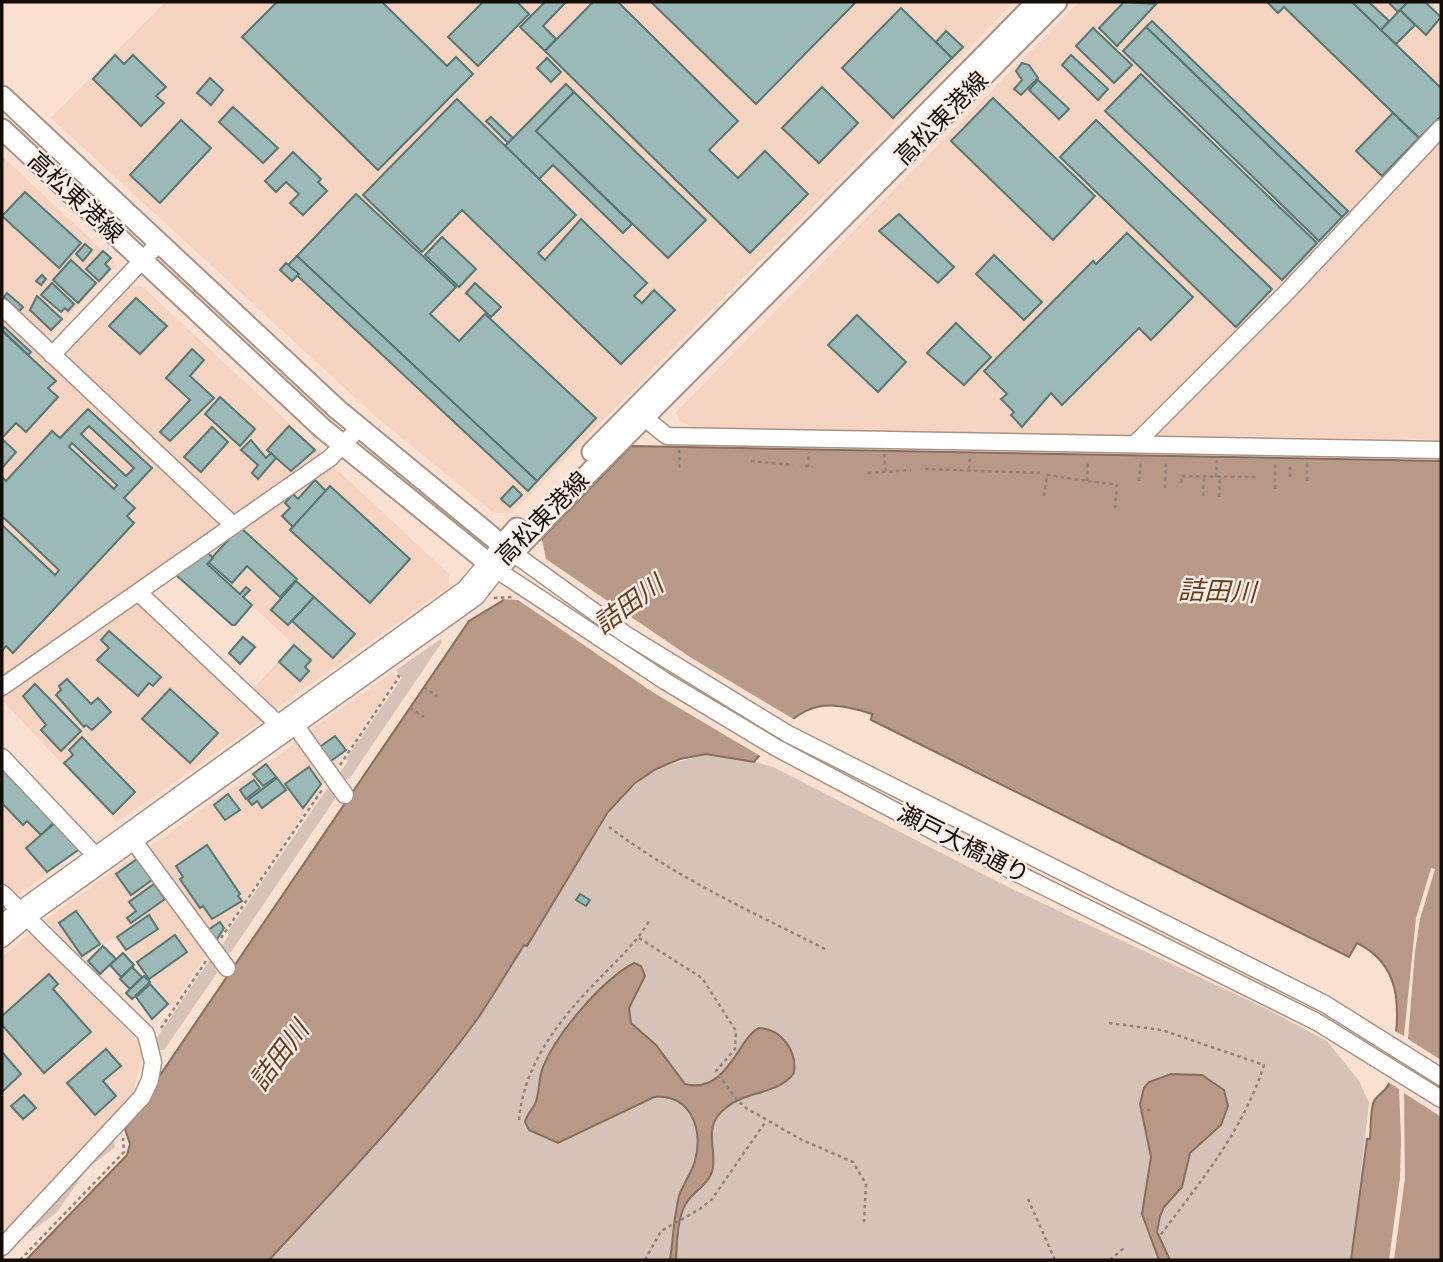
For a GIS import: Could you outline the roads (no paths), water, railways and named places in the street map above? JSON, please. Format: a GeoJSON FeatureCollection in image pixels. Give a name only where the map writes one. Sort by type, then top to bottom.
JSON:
{"type":"FeatureCollection","features":[{"type":"Feature","properties":{"kind":"main road","name":"高松東港線"},"geometry":{"type":"LineString","coordinates":[[2,129],[343,447],[497,570],[640,414],[1037,2]]}},
{"type":"Feature","properties":{"kind":"main road","name":"高松東港線"},"geometry":{"type":"LineString","coordinates":[[640,414],[1057,2]]}},
{"type":"Feature","properties":{"kind":"main road","name":"高松東港線"},"geometry":{"type":"LineString","coordinates":[[2,96],[158,244],[359,428],[511,552]]}},
{"type":"Feature","properties":{"kind":"street"},"geometry":{"type":"LineString","coordinates":[[1138,450],[1441,128]]}},
{"type":"Feature","properties":{"kind":"street"},"geometry":{"type":"LineString","coordinates":[[52,355],[158,244]]}},
{"type":"Feature","properties":{"kind":"street"},"geometry":{"type":"LineString","coordinates":[[2,307],[232,524]]}},
{"type":"Feature","properties":{"kind":"street"},"geometry":{"type":"LineString","coordinates":[[640,414],[667,436],[1138,450],[1441,450]]}},
{"type":"Feature","properties":{"kind":"street"},"geometry":{"type":"LineString","coordinates":[[2,687],[343,447],[359,428]]}},
{"type":"Feature","properties":{"kind":"street","name":"瀬戸大橋通り"},"geometry":{"type":"LineString","coordinates":[[511,552],[646,648],[788,734],[1046,866],[1280,980],[1441,1077]]}},
{"type":"Feature","properties":{"kind":"street"},"geometry":{"type":"LineString","coordinates":[[2,923],[24,912],[287,722],[465,589],[497,570]]}},
{"type":"Feature","properties":{"kind":"street","name":"瀬戸大橋通り"},"geometry":{"type":"LineString","coordinates":[[497,570],[665,681],[775,747],[948,839],[1270,997],[1360,1048],[1441,1099]]}},
{"type":"Feature","properties":{"kind":"street"},"geometry":{"type":"LineString","coordinates":[[139,593],[287,722],[345,795]]}},
{"type":"Feature","properties":{"kind":"street"},"geometry":{"type":"LineString","coordinates":[[2,757],[94,854]]}},
{"type":"Feature","properties":{"kind":"street"},"geometry":{"type":"LineString","coordinates":[[2,939],[24,912],[94,854],[130,836]]}},
{"type":"Feature","properties":{"kind":"street"},"geometry":{"type":"LineString","coordinates":[[130,836],[227,968]]}},
{"type":"Feature","properties":{"kind":"street"},"geometry":{"type":"LineString","coordinates":[[2,893],[146,1034],[153,1062],[150,1080],[142,1097],[2,1247]]}},
{"type":"Feature","properties":{"kind":"water","name":"詰田川"},"geometry":{"type":"Polygon","coordinates":[[[631,446],[1441,461],[1441,1260],[1351,1260],[1367,1139],[1370,1139],[1372,1109],[1374,1101],[1390,1081],[1397,1020],[1395,989],[1383,963],[1372,952],[1357,943],[1349,957],[871,720],[872,714],[832,706],[817,707],[792,720],[754,762],[706,754],[680,759],[656,769],[634,784],[608,812],[527,946],[524,945],[478,1018],[454,1050],[377,1142],[269,1260],[26,1260],[127,1155],[130,1144],[125,1129],[469,621],[502,601],[544,536],[631,446]]]}},
{"type":"Feature","properties":{"kind":"water"},"geometry":{"type":"Polygon","coordinates":[[[634,963],[641,966],[645,976],[629,1008],[631,1023],[656,1045],[685,1084],[699,1085],[721,1074],[759,1028],[775,1032],[781,1037],[793,1057],[794,1073],[788,1080],[772,1089],[735,1102],[719,1114],[712,1128],[712,1173],[690,1198],[681,1215],[676,1260],[670,1260],[677,1204],[695,1161],[697,1149],[696,1126],[686,1108],[678,1101],[654,1097],[558,1143],[529,1130],[525,1122],[537,1100],[543,1067],[559,1039],[595,994],[634,963]]]}},
{"type":"Feature","properties":{"kind":"water"},"geometry":{"type":"Polygon","coordinates":[[[1171,1074],[1202,1075],[1224,1090],[1228,1106],[1221,1125],[1190,1153],[1182,1187],[1164,1207],[1157,1232],[1170,1260],[1159,1260],[1142,1214],[1151,1157],[1140,1104],[1144,1088],[1149,1082],[1171,1074]]]}}]}
